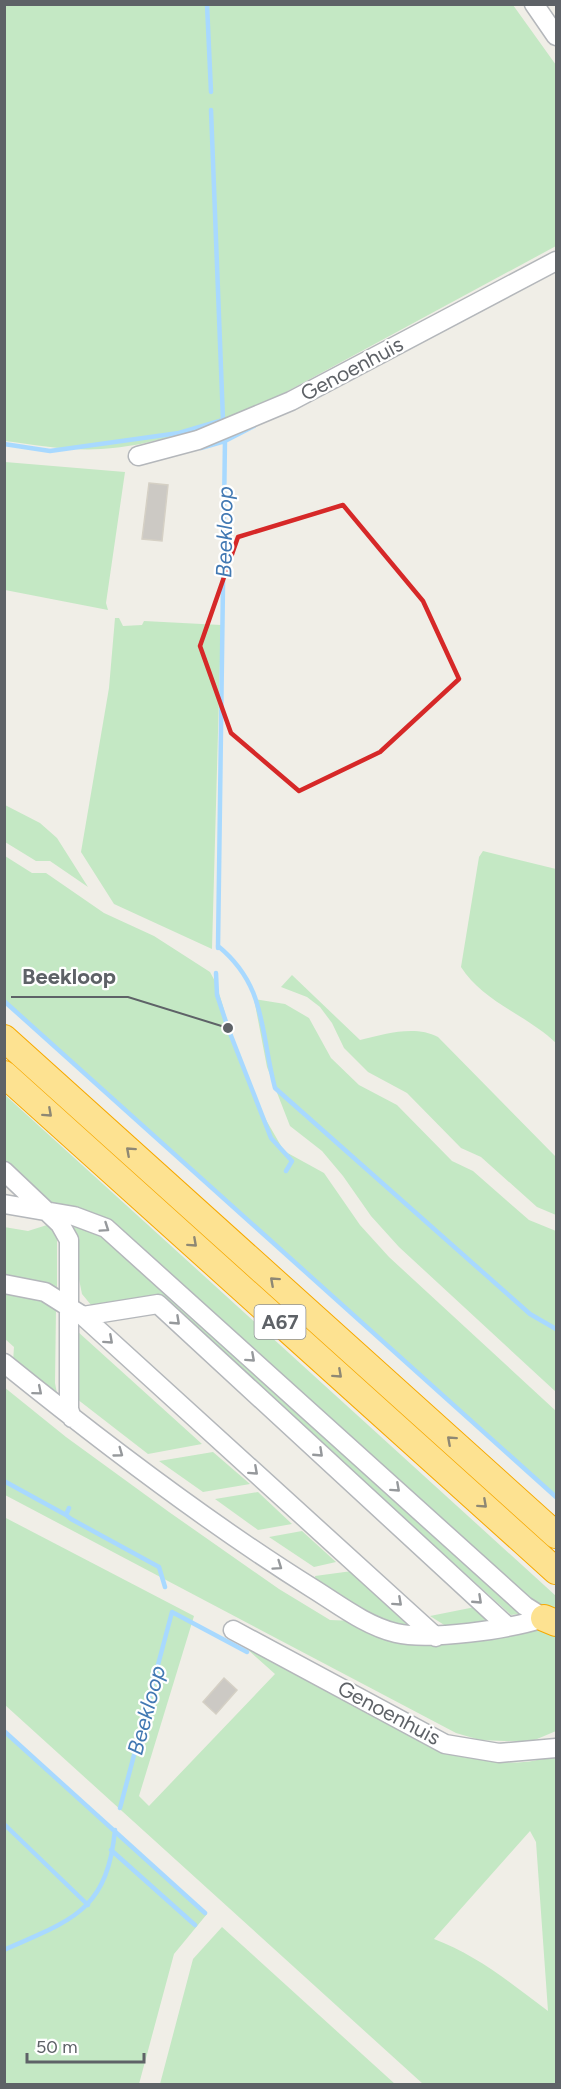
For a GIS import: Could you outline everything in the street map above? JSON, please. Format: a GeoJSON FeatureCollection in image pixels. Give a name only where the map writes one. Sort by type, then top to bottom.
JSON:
{"type":"FeatureCollection","features":[{"type":"Feature","properties":{"kind":"highway","name":"A67"},"geometry":{"type":"LineString","coordinates":[[4,1038],[556,1535]]}},
{"type":"Feature","properties":{"kind":"highway","name":"A67"},"geometry":{"type":"LineString","coordinates":[[4,1074],[556,1571]]}},
{"type":"Feature","properties":{"kind":"street"},"geometry":{"type":"LineString","coordinates":[[534,4],[556,36]]}},
{"type":"Feature","properties":{"kind":"street","name":"Genoenhuis"},"geometry":{"type":"LineString","coordinates":[[138,456],[198,441],[291,401],[556,261]]}},
{"type":"Feature","properties":{"kind":"street"},"geometry":{"type":"LineString","coordinates":[[4,1171],[49,1213],[66,1233],[70,1246],[76,1312],[69,1409],[72,1418]]}},
{"type":"Feature","properties":{"kind":"street","name":"A67"},"geometry":{"type":"LineString","coordinates":[[4,1204],[74,1216],[106,1228],[525,1606],[550,1621]]}},
{"type":"Feature","properties":{"kind":"street"},"geometry":{"type":"LineString","coordinates":[[4,1284],[45,1292],[76,1312],[436,1637]]}},
{"type":"Feature","properties":{"kind":"street"},"geometry":{"type":"LineString","coordinates":[[76,1312],[158,1304],[506,1625]]}},
{"type":"Feature","properties":{"kind":"street","name":"A67"},"geometry":{"type":"LineString","coordinates":[[4,1363],[72,1418],[290,1574],[361,1618],[395,1633],[436,1637],[506,1625],[550,1621]]}},
{"type":"Feature","properties":{"kind":"street","name":"Genoenhuis"},"geometry":{"type":"LineString","coordinates":[[233,1630],[445,1744],[499,1753],[556,1748]]}},
{"type":"Feature","properties":{"kind":"highlighted area"},"geometry":{"type":"Polygon","coordinates":[[[343,505],[423,601],[459,679],[380,752],[299,791],[231,733],[200,646],[238,537],[343,505]]]}},
{"type":"Feature","properties":{"kind":"green space"},"geometry":{"type":"Polygon","coordinates":[[[4,5],[513,5],[556,65],[556,246],[273,399],[189,432],[144,443],[101,449],[65,448],[5,441],[4,5]]]}},
{"type":"Feature","properties":{"kind":"green space"},"geometry":{"type":"Polygon","coordinates":[[[5,462],[125,472],[106,603],[108,610],[5,590],[5,462]]]}},
{"type":"Feature","properties":{"kind":"green space"},"geometry":{"type":"Polygon","coordinates":[[[115,618],[119,618],[123,626],[142,625],[144,621],[221,625],[212,949],[114,904],[81,852],[109,688],[115,618]]]}},
{"type":"Feature","properties":{"kind":"green space"},"geometry":{"type":"Polygon","coordinates":[[[5,805],[40,823],[57,838],[88,887],[50,861],[36,861],[5,842],[5,805]]]}},
{"type":"Feature","properties":{"kind":"green space"},"geometry":{"type":"Polygon","coordinates":[[[483,851],[556,869],[556,1043],[481,990],[461,967],[479,857],[483,851]]]}},
{"type":"Feature","properties":{"kind":"green space"},"geometry":{"type":"Polygon","coordinates":[[[5,856],[32,873],[46,873],[104,913],[154,936],[210,972],[216,983],[238,1057],[262,1113],[284,1151],[324,1173],[360,1225],[389,1257],[556,1411],[556,1496],[5,1003],[5,856]]]}},
{"type":"Feature","properties":{"kind":"green space"},"geometry":{"type":"Polygon","coordinates":[[[292,975],[360,1040],[410,1031],[429,1033],[438,1037],[556,1157],[556,1215],[537,1207],[481,1157],[461,1148],[407,1093],[368,1072],[344,1048],[332,1023],[320,1007],[307,997],[281,987],[292,975]]]}},
{"type":"Feature","properties":{"kind":"green space"},"geometry":{"type":"Polygon","coordinates":[[[254,999],[285,1004],[309,1018],[331,1058],[359,1085],[397,1105],[452,1161],[473,1171],[529,1220],[556,1231],[556,1392],[399,1247],[371,1216],[322,1151],[290,1126],[267,1067],[254,999]]]}},
{"type":"Feature","properties":{"kind":"green space"},"geometry":{"type":"Polygon","coordinates":[[[4,1094],[556,1596],[556,1616],[530,1601],[111,1224],[54,1206],[5,1167],[4,1094]]]}},
{"type":"Feature","properties":{"kind":"green space"},"geometry":{"type":"Polygon","coordinates":[[[67,1220],[94,1227],[525,1613],[511,1615],[162,1300],[96,1311],[82,1294],[67,1220]]]}},
{"type":"Feature","properties":{"kind":"green space"},"geometry":{"type":"Polygon","coordinates":[[[47,1225],[57,1236],[57,1291],[5,1278],[4,1227],[28,1231],[47,1225]]]}},
{"type":"Feature","properties":{"kind":"green space"},"geometry":{"type":"Polygon","coordinates":[[[5,1290],[47,1299],[56,1309],[55,1383],[58,1399],[13,1362],[14,1347],[5,1339],[5,1290]]]}},
{"type":"Feature","properties":{"kind":"green space"},"geometry":{"type":"Polygon","coordinates":[[[77,1331],[202,1444],[148,1454],[77,1399],[77,1331]]]}},
{"type":"Feature","properties":{"kind":"green space"},"geometry":{"type":"Polygon","coordinates":[[[4,1387],[66,1437],[169,1512],[279,1589],[330,1620],[355,1621],[392,1638],[535,1628],[556,1632],[556,1731],[530,1742],[480,1740],[456,1733],[5,1495],[4,1387]]]}},
{"type":"Feature","properties":{"kind":"green space"},"geometry":{"type":"Polygon","coordinates":[[[213,1452],[250,1484],[203,1492],[159,1461],[213,1452]]]}},
{"type":"Feature","properties":{"kind":"green space"},"geometry":{"type":"Polygon","coordinates":[[[258,1492],[292,1524],[258,1530],[215,1499],[258,1492]]]}},
{"type":"Feature","properties":{"kind":"green space"},"geometry":{"type":"Polygon","coordinates":[[[4,1517],[194,1616],[139,1796],[149,1806],[275,1674],[236,1639],[463,1757],[498,1762],[522,1762],[534,1761],[556,1753],[556,2084],[423,2084],[5,1705],[4,1517]],[[530,1831],[434,1939],[465,1953],[548,2011],[536,1842],[530,1831]]]}},
{"type":"Feature","properties":{"kind":"green space"},"geometry":{"type":"Polygon","coordinates":[[[302,1531],[336,1562],[314,1567],[269,1537],[302,1531]]]}},
{"type":"Feature","properties":{"kind":"green space"},"geometry":{"type":"Polygon","coordinates":[[[352,1571],[413,1629],[382,1621],[316,1583],[315,1576],[352,1571]]]}},
{"type":"Feature","properties":{"kind":"green space"},"geometry":{"type":"Polygon","coordinates":[[[475,1607],[490,1621],[449,1628],[430,1616],[475,1607]]]}},
{"type":"Feature","properties":{"kind":"green space"},"geometry":{"type":"Polygon","coordinates":[[[5,1731],[207,1914],[174,1954],[139,2084],[5,2084],[5,1731]]]}},
{"type":"Feature","properties":{"kind":"green space"},"geometry":{"type":"Polygon","coordinates":[[[222,1927],[395,2084],[160,2084],[193,1959],[222,1927]]]}},
{"type":"Feature","properties":{"kind":"building"},"geometry":{"type":"Polygon","coordinates":[[[149,483],[168,485],[162,541],[142,539],[149,483]]]}},
{"type":"Feature","properties":{"kind":"building"},"geometry":{"type":"Polygon","coordinates":[[[224,1678],[237,1690],[216,1714],[203,1702],[224,1678]]]}},
{"type":"Feature","properties":{"kind":"waterway","name":"Beekloop"},"geometry":{"type":"LineString","coordinates":[[207,4],[211,92]]}},
{"type":"Feature","properties":{"kind":"waterway","name":"Beekloop"},"geometry":{"type":"LineString","coordinates":[[4,444],[50,451],[179,433],[223,420],[211,110]]}},
{"type":"Feature","properties":{"kind":"waterway","name":"Beekloop"},"geometry":{"type":"LineString","coordinates":[[201,448],[225,441],[254,426]]}},
{"type":"Feature","properties":{"kind":"waterway","name":"Beekloop"},"geometry":{"type":"LineString","coordinates":[[218,948],[225,439]]}},
{"type":"Feature","properties":{"kind":"waterway"},"geometry":{"type":"LineString","coordinates":[[218,946],[234,961],[254,994],[275,1088],[530,1314],[556,1329]]}},
{"type":"Feature","properties":{"kind":"waterway","name":"Beekloop"},"geometry":{"type":"LineString","coordinates":[[216,973],[217,995],[271,1138],[292,1161],[286,1171]]}},
{"type":"Feature","properties":{"kind":"waterway"},"geometry":{"type":"LineString","coordinates":[[4,1001],[556,1497]]}},
{"type":"Feature","properties":{"kind":"waterway"},"geometry":{"type":"LineString","coordinates":[[4,1481],[66,1515]]}},
{"type":"Feature","properties":{"kind":"waterway","name":"Beekloop"},"geometry":{"type":"LineString","coordinates":[[69,1508],[66,1515],[71,1519],[159,1567],[165,1587]]}},
{"type":"Feature","properties":{"kind":"waterway","name":"Beekloop"},"geometry":{"type":"LineString","coordinates":[[120,1808],[172,1612],[247,1652]]}},
{"type":"Feature","properties":{"kind":"waterway"},"geometry":{"type":"LineString","coordinates":[[4,1731],[205,1913]]}},
{"type":"Feature","properties":{"kind":"waterway"},"geometry":{"type":"LineString","coordinates":[[4,1824],[88,1905]]}},
{"type":"Feature","properties":{"kind":"waterway","name":"Beekloop"},"geometry":{"type":"LineString","coordinates":[[4,1950],[48,1930],[82,1910],[104,1879],[111,1857],[115,1830]]}},
{"type":"Feature","properties":{"kind":"waterway"},"geometry":{"type":"LineString","coordinates":[[111,1850],[195,1925]]}},
{"type":"Feature","properties":{"kind":"place","name":"Beekloop"},"geometry":{"type":"Point","coordinates":[228,1028]}}]}
